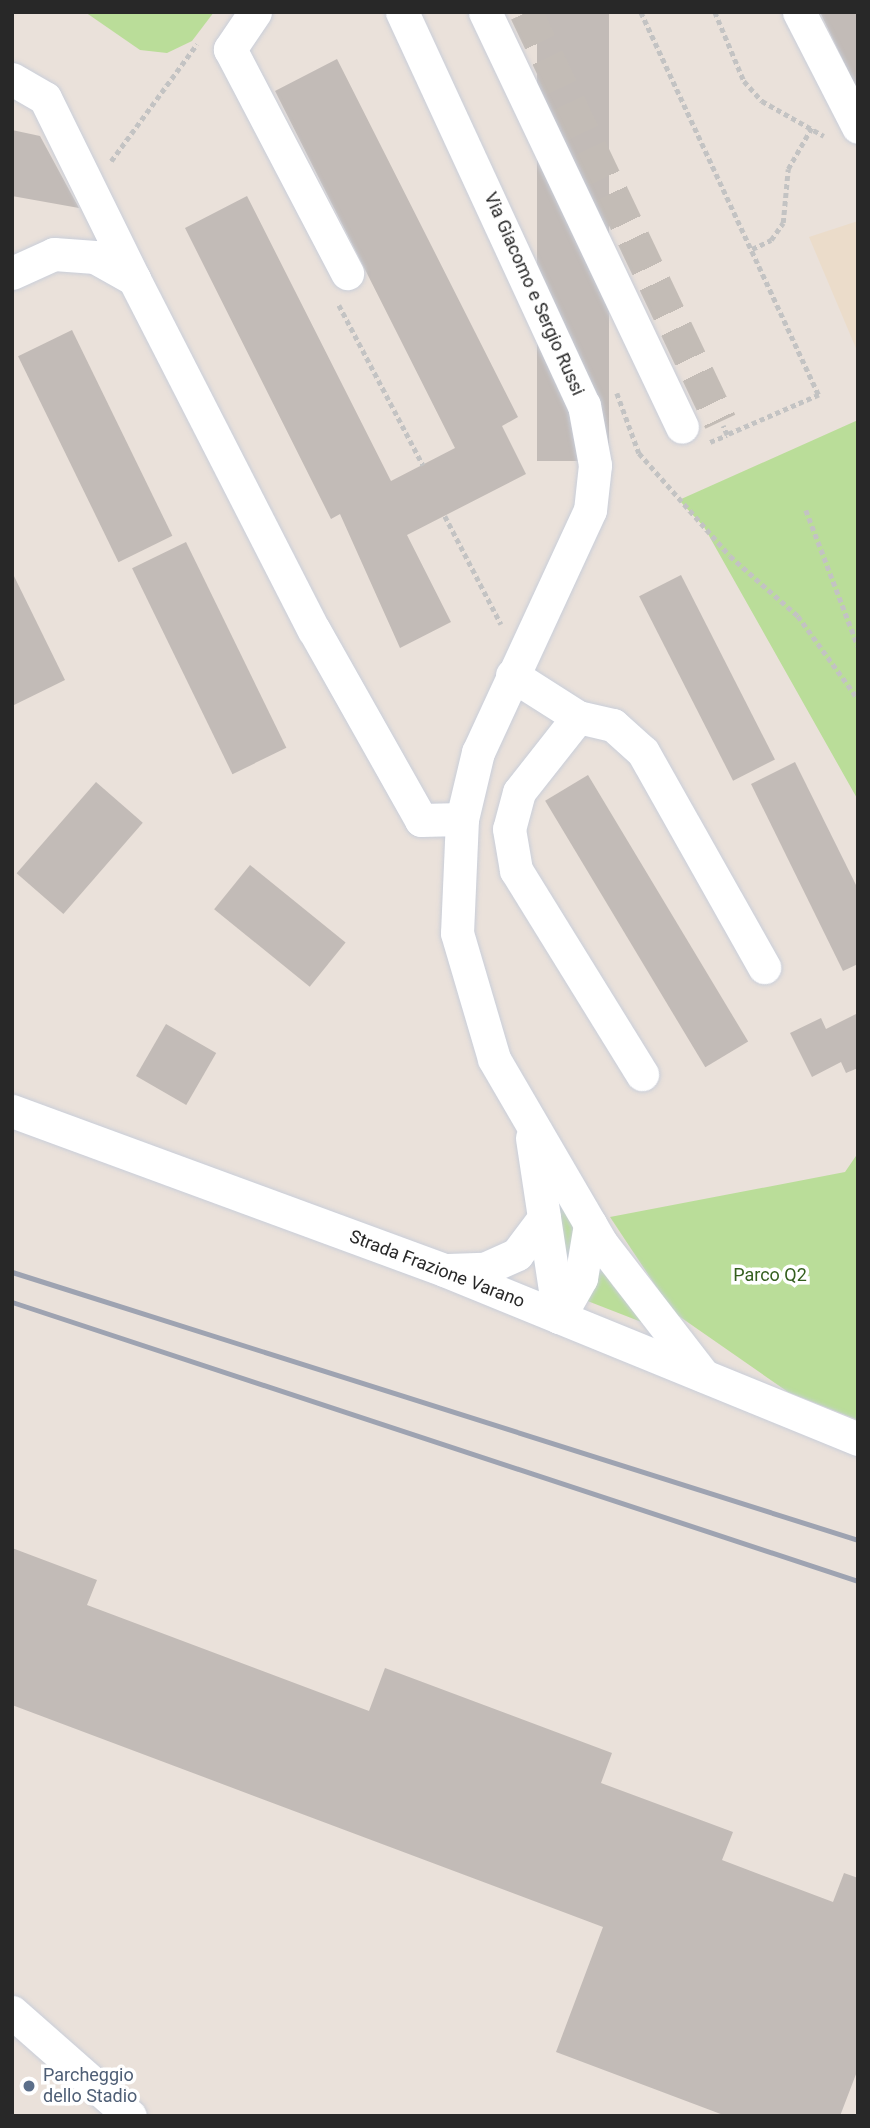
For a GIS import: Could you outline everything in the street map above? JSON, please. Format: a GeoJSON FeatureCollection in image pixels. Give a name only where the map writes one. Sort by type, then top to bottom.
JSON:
{"type":"FeatureCollection","features":[{"type":"Feature","properties":{"kind":"street"},"geometry":{"type":"LineString","coordinates":[[255,12],[230,49],[347,273]]}},
{"type":"Feature","properties":{"kind":"street","name":"Via Giacomo e Sergio Russi"},"geometry":{"type":"LineString","coordinates":[[402,12],[584,405],[595,465],[590,510],[515,666],[478,752],[462,819],[457,933],[494,1059],[590,1224],[703,1375]]}},
{"type":"Feature","properties":{"kind":"street"},"geometry":{"type":"LineString","coordinates":[[485,12],[682,427]]}},
{"type":"Feature","properties":{"kind":"street"},"geometry":{"type":"LineString","coordinates":[[799,12],[844,135]]}},
{"type":"Feature","properties":{"kind":"street"},"geometry":{"type":"LineString","coordinates":[[12,79],[45,98],[134,279],[314,630],[421,820],[462,819]]}},
{"type":"Feature","properties":{"kind":"street"},"geometry":{"type":"LineString","coordinates":[[12,273],[54,254],[96,257],[134,279]]}},
{"type":"Feature","properties":{"kind":"street"},"geometry":{"type":"LineString","coordinates":[[515,666],[578,717],[613,725],[643,752],[764,967]]}},
{"type":"Feature","properties":{"kind":"street"},"geometry":{"type":"LineString","coordinates":[[578,717],[519,792],[509,829],[516,870],[642,1074]]}},
{"type":"Feature","properties":{"kind":"street","name":"Strada Frazione Varano"},"geometry":{"type":"LineString","coordinates":[[12,1111],[444,1270],[858,1439]]}},
{"type":"Feature","properties":{"kind":"street","name":"Via Giacomo e Sergio Russi"},"geometry":{"type":"LineString","coordinates":[[530,1122],[559,1317]]}},
{"type":"Feature","properties":{"kind":"street"},"geometry":{"type":"LineString","coordinates":[[444,1270],[484,1269],[517,1254],[544,1218]]}},
{"type":"Feature","properties":{"kind":"street"},"geometry":{"type":"LineString","coordinates":[[559,1317],[581,1278],[590,1224]]}},
{"type":"Feature","properties":{"kind":"street"},"geometry":{"type":"LineString","coordinates":[[12,2012],[130,2116]]}},
{"type":"Feature","properties":{"kind":"path"},"geometry":{"type":"LineString","coordinates":[[641,12],[819,395],[727,435],[723,426]]}},
{"type":"Feature","properties":{"kind":"path"},"geometry":{"type":"LineString","coordinates":[[715,12],[744,81],[762,101],[812,127],[844,135]]}},
{"type":"Feature","properties":{"kind":"path"},"geometry":{"type":"LineString","coordinates":[[90,188],[206,31]]}},
{"type":"Feature","properties":{"kind":"path"},"geometry":{"type":"LineString","coordinates":[[752,249],[771,240],[783,223],[788,169],[812,127]]}},
{"type":"Feature","properties":{"kind":"path"},"geometry":{"type":"LineString","coordinates":[[615,390],[639,453],[730,556],[798,615],[858,699]]}},
{"type":"Feature","properties":{"kind":"path"},"geometry":{"type":"LineString","coordinates":[[806,510],[858,646]]}},
{"type":"Feature","properties":{"kind":"path"},"geometry":{"type":"LineString","coordinates":[[445,516],[515,666]]}},
{"type":"Feature","properties":{"kind":"shaded area"},"geometry":{"type":"Polygon","coordinates":[[[858,221],[858,353],[809,237],[858,221]]]}},
{"type":"Feature","properties":{"kind":"green space"},"geometry":{"type":"Polygon","coordinates":[[[85,12],[214,12],[192,41],[167,53],[140,50],[85,12]]]}},
{"type":"Feature","properties":{"kind":"green space"},"geometry":{"type":"Polygon","coordinates":[[[858,420],[858,800],[704,527],[679,500],[858,420]]]}},
{"type":"Feature","properties":{"kind":"green space","name":"Parco Q2"},"geometry":{"type":"Polygon","coordinates":[[[858,1153],[858,1420],[788,1392],[673,1312],[610,1217],[845,1172],[858,1153]]]}},
{"type":"Feature","properties":{"kind":"green space"},"geometry":{"type":"Polygon","coordinates":[[[550,1167],[574,1222],[576,1242],[567,1263],[550,1167]]]}},
{"type":"Feature","properties":{"kind":"green space"},"geometry":{"type":"Polygon","coordinates":[[[600,1266],[613,1286],[644,1323],[585,1300],[600,1266]]]}},
{"type":"Feature","properties":{"kind":"building"},"geometry":{"type":"Polygon","coordinates":[[[537,12],[609,12],[609,461],[537,461],[537,12]]]}},
{"type":"Feature","properties":{"kind":"building"},"geometry":{"type":"Polygon","coordinates":[[[820,12],[858,12],[858,92],[820,12]]]}},
{"type":"Feature","properties":{"kind":"building"},"geometry":{"type":"Polygon","coordinates":[[[337,59],[518,417],[502,426],[526,474],[407,535],[451,622],[400,648],[340,514],[331,519],[185,228],[247,196],[391,481],[455,448],[275,91],[337,59]]]}},
{"type":"Feature","properties":{"kind":"building"},"geometry":{"type":"Polygon","coordinates":[[[12,130],[40,136],[79,208],[12,196],[12,130]]]}},
{"type":"Feature","properties":{"kind":"building"},"geometry":{"type":"Polygon","coordinates":[[[72,330],[172,536],[118,562],[18,356],[72,330]]]}},
{"type":"Feature","properties":{"kind":"building"},"geometry":{"type":"Polygon","coordinates":[[[186,542],[286,748],[232,774],[132,568],[186,542]]]}},
{"type":"Feature","properties":{"kind":"building"},"geometry":{"type":"Polygon","coordinates":[[[12,572],[65,680],[12,706],[12,572]]]}},
{"type":"Feature","properties":{"kind":"building"},"geometry":{"type":"Polygon","coordinates":[[[681,575],[775,759],[733,781],[639,596],[681,575]]]}},
{"type":"Feature","properties":{"kind":"building"},"geometry":{"type":"Polygon","coordinates":[[[795,762],[858,889],[858,964],[843,971],[751,784],[795,762]]]}},
{"type":"Feature","properties":{"kind":"building"},"geometry":{"type":"Polygon","coordinates":[[[588,775],[748,1042],[705,1067],[545,801],[588,775]]]}},
{"type":"Feature","properties":{"kind":"building"},"geometry":{"type":"Polygon","coordinates":[[[96,782],[143,823],[63,914],[17,873],[96,782]]]}},
{"type":"Feature","properties":{"kind":"building"},"geometry":{"type":"Polygon","coordinates":[[[250,865],[346,942],[310,987],[214,909],[250,865]]]}},
{"type":"Feature","properties":{"kind":"building"},"geometry":{"type":"Polygon","coordinates":[[[858,1013],[858,1068],[846,1073],[841,1062],[812,1077],[790,1033],[821,1018],[826,1029],[858,1013]]]}},
{"type":"Feature","properties":{"kind":"building"},"geometry":{"type":"Polygon","coordinates":[[[166,1024],[216,1053],[186,1105],[136,1076],[166,1024]]]}},
{"type":"Feature","properties":{"kind":"building"},"geometry":{"type":"Polygon","coordinates":[[[12,1548],[97,1580],[87,1605],[369,1711],[385,1668],[612,1753],[601,1783],[733,1832],[722,1860],[833,1902],[844,1873],[858,1878],[858,2069],[840,2116],[726,2116],[556,2052],[603,1927],[12,1705],[12,1548]]]}},
{"type":"Feature","properties":{"kind":"tunnel"},"geometry":{"type":"LineString","coordinates":[[526,12],[720,421]]}},
{"type":"Feature","properties":{"kind":"railway"},"geometry":{"type":"LineString","coordinates":[[12,1272],[858,1540]]}},
{"type":"Feature","properties":{"kind":"railway"},"geometry":{"type":"LineString","coordinates":[[12,1302],[858,1581]]}},
{"type":"Feature","properties":{"kind":"place","name":"Parcheggio dello Stadio"},"geometry":{"type":"Point","coordinates":[29,2086]}}]}
